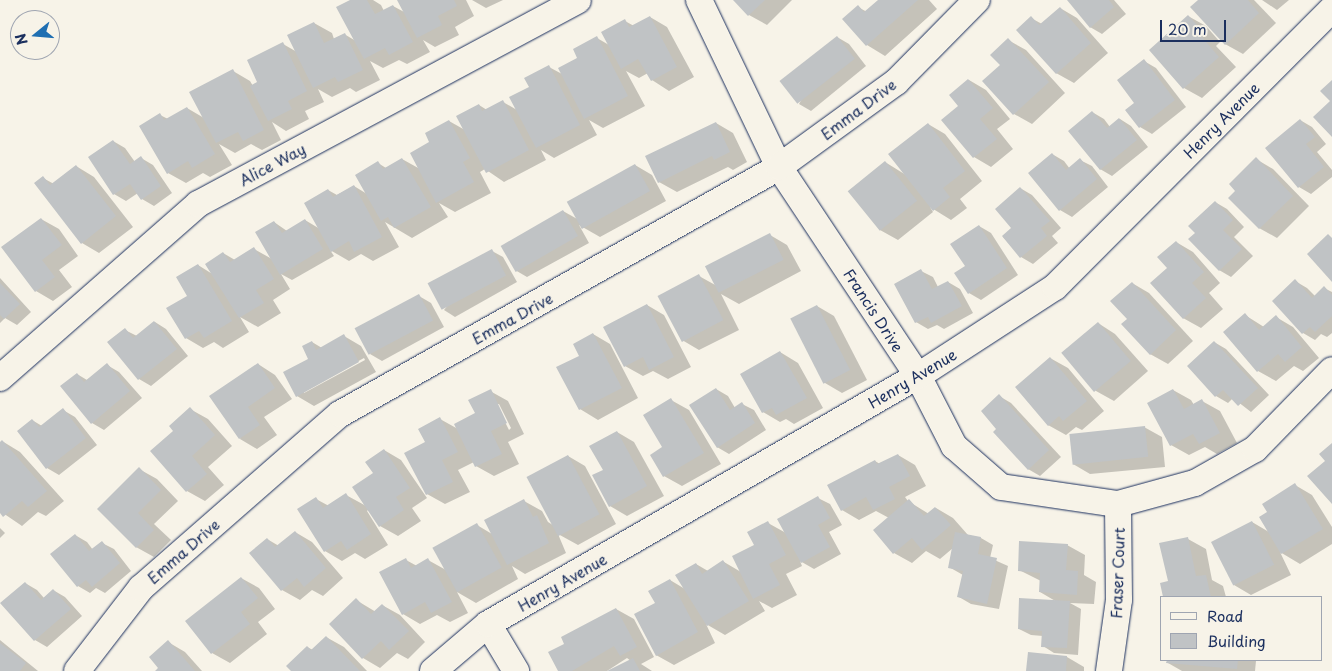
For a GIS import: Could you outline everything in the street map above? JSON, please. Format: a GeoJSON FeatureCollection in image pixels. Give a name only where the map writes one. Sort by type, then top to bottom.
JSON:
{"type":"FeatureCollection","features":[{"type":"Feature","properties":{"kind":"street","name":"Alice Way"},"geometry":{"type":"LineString","coordinates":[[0,378],[198,204],[578,0]]}},
{"type":"Feature","properties":{"kind":"street","name":"Francis Drive"},"geometry":{"type":"LineString","coordinates":[[699,0],[779,168],[918,376],[954,446],[1001,487],[1118,504],[1195,482],[1255,449],[1332,370]]}},
{"type":"Feature","properties":{"kind":"street","name":"Emma Drive"},"geometry":{"type":"LineString","coordinates":[[77,671],[140,588],[340,414],[779,168],[896,82],[977,0]]}},
{"type":"Feature","properties":{"kind":"street","name":"Henry Avenue"},"geometry":{"type":"LineString","coordinates":[[433,671],[488,624],[918,376],[1054,287],[1332,9]]}},
{"type":"Feature","properties":{"kind":"street","name":"Fraser Court"},"geometry":{"type":"LineString","coordinates":[[1109,671],[1119,600],[1118,504]]}},
{"type":"Feature","properties":{"kind":"street"},"geometry":{"type":"LineString","coordinates":[[488,624],[516,671]]}},
{"type":"Feature","properties":{"kind":"building"},"geometry":{"type":"Polygon","coordinates":[[[350,0],[367,0],[375,14],[393,5],[413,42],[389,55],[385,48],[364,59],[336,7],[350,0]]]}},
{"type":"Feature","properties":{"kind":"building"},"geometry":{"type":"Polygon","coordinates":[[[397,0],[454,0],[457,6],[438,16],[442,25],[417,38],[397,0]]]}},
{"type":"Feature","properties":{"kind":"building"},"geometry":{"type":"Polygon","coordinates":[[[733,0],[765,0],[748,16],[733,0]]]}},
{"type":"Feature","properties":{"kind":"building"},"geometry":{"type":"Polygon","coordinates":[[[878,0],[918,0],[866,46],[842,19],[858,5],[864,12],[878,0]]]}},
{"type":"Feature","properties":{"kind":"building"},"geometry":{"type":"Polygon","coordinates":[[[1067,0],[1109,0],[1114,7],[1090,28],[1067,0]]]}},
{"type":"Feature","properties":{"kind":"building"},"geometry":{"type":"Polygon","coordinates":[[[1198,0],[1248,0],[1259,13],[1225,45],[1190,7],[1198,0]]]}},
{"type":"Feature","properties":{"kind":"building"},"geometry":{"type":"Polygon","coordinates":[[[1060,7],[1091,43],[1056,74],[1016,30],[1031,16],[1039,25],[1060,7]]]}},
{"type":"Feature","properties":{"kind":"building"},"geometry":{"type":"Polygon","coordinates":[[[1188,15],[1203,32],[1200,35],[1219,57],[1183,89],[1149,50],[1188,15]]]}},
{"type":"Feature","properties":{"kind":"building"},"geometry":{"type":"Polygon","coordinates":[[[650,16],[677,67],[651,81],[638,59],[621,69],[601,32],[625,19],[629,27],[650,16]]]}},
{"type":"Feature","properties":{"kind":"building"},"geometry":{"type":"Polygon","coordinates":[[[314,22],[324,43],[345,33],[363,70],[338,82],[335,77],[313,88],[287,35],[314,22]]]}},
{"type":"Feature","properties":{"kind":"building"},"geometry":{"type":"Polygon","coordinates":[[[597,36],[628,96],[584,119],[558,68],[577,58],[573,49],[597,36]]]}},
{"type":"Feature","properties":{"kind":"building"},"geometry":{"type":"Polygon","coordinates":[[[837,36],[855,59],[797,104],[779,81],[837,36]]]}},
{"type":"Feature","properties":{"kind":"building"},"geometry":{"type":"Polygon","coordinates":[[[1008,38],[1049,82],[1013,115],[982,81],[1000,65],[990,55],[1008,38]]]}},
{"type":"Feature","properties":{"kind":"building"},"geometry":{"type":"Polygon","coordinates":[[[283,42],[307,91],[288,101],[292,109],[268,121],[250,86],[257,82],[247,60],[283,42]]]}},
{"type":"Feature","properties":{"kind":"building"},"geometry":{"type":"Polygon","coordinates":[[[1144,59],[1175,100],[1139,128],[1125,110],[1134,103],[1117,80],[1144,59]]]}},
{"type":"Feature","properties":{"kind":"building"},"geometry":{"type":"Polygon","coordinates":[[[549,65],[580,125],[536,148],[509,97],[529,87],[524,78],[549,65]]]}},
{"type":"Feature","properties":{"kind":"building"},"geometry":{"type":"Polygon","coordinates":[[[233,69],[264,130],[243,141],[238,132],[216,143],[189,92],[233,69]]]}},
{"type":"Feature","properties":{"kind":"building"},"geometry":{"type":"Polygon","coordinates":[[[968,79],[993,108],[980,119],[997,139],[973,158],[941,120],[958,106],[949,95],[968,79]]]}},
{"type":"Feature","properties":{"kind":"building"},"geometry":{"type":"Polygon","coordinates":[[[1332,80],[1332,137],[1313,117],[1330,101],[1320,91],[1332,80]]]}},
{"type":"Feature","properties":{"kind":"building"},"geometry":{"type":"Polygon","coordinates":[[[503,100],[529,150],[486,173],[456,116],[479,104],[482,111],[503,100]]]}},
{"type":"Feature","properties":{"kind":"building"},"geometry":{"type":"Polygon","coordinates":[[[187,107],[215,154],[192,168],[188,161],[167,174],[139,126],[160,113],[164,120],[187,107]]]}},
{"type":"Feature","properties":{"kind":"building"},"geometry":{"type":"Polygon","coordinates":[[[1092,111],[1107,128],[1119,118],[1137,140],[1100,170],[1068,131],[1092,111]]]}},
{"type":"Feature","properties":{"kind":"building"},"geometry":{"type":"Polygon","coordinates":[[[1300,119],[1315,137],[1306,144],[1324,167],[1298,188],[1265,148],[1300,119]]]}},
{"type":"Feature","properties":{"kind":"building"},"geometry":{"type":"Polygon","coordinates":[[[449,120],[470,158],[463,162],[474,182],[436,203],[410,153],[429,142],[425,133],[449,120]]]}},
{"type":"Feature","properties":{"kind":"building"},"geometry":{"type":"Polygon","coordinates":[[[716,122],[730,152],[714,160],[712,156],[658,183],[645,156],[716,122]]]}},
{"type":"Feature","properties":{"kind":"building"},"geometry":{"type":"Polygon","coordinates":[[[928,123],[965,171],[943,188],[950,197],[933,211],[888,154],[928,123]]]}},
{"type":"Feature","properties":{"kind":"building"},"geometry":{"type":"Polygon","coordinates":[[[113,140],[130,164],[141,156],[161,186],[141,200],[130,184],[113,195],[88,157],[113,140]]]}},
{"type":"Feature","properties":{"kind":"building"},"geometry":{"type":"Polygon","coordinates":[[[1052,153],[1066,170],[1080,158],[1097,179],[1059,211],[1028,173],[1052,153]]]}},
{"type":"Feature","properties":{"kind":"building"},"geometry":{"type":"Polygon","coordinates":[[[1256,157],[1293,196],[1259,229],[1228,198],[1235,191],[1229,184],[1256,157]]]}},
{"type":"Feature","properties":{"kind":"building"},"geometry":{"type":"Polygon","coordinates":[[[402,158],[431,207],[394,228],[388,217],[381,221],[355,175],[378,161],[383,169],[402,158]]]}},
{"type":"Feature","properties":{"kind":"building"},"geometry":{"type":"Polygon","coordinates":[[[885,161],[917,201],[880,231],[848,191],[885,161]]]}},
{"type":"Feature","properties":{"kind":"building"},"geometry":{"type":"Polygon","coordinates":[[[635,164],[650,191],[582,229],[567,202],[635,164]]]}},
{"type":"Feature","properties":{"kind":"building"},"geometry":{"type":"Polygon","coordinates":[[[76,165],[116,216],[81,244],[34,183],[43,176],[50,185],[76,165]]]}},
{"type":"Feature","properties":{"kind":"building"},"geometry":{"type":"Polygon","coordinates":[[[354,185],[382,237],[354,252],[349,241],[331,252],[304,203],[328,189],[333,197],[354,185]]]}},
{"type":"Feature","properties":{"kind":"building"},"geometry":{"type":"Polygon","coordinates":[[[1020,187],[1050,221],[1041,228],[1047,236],[1020,258],[1002,236],[1011,228],[995,209],[1020,187]]]}},
{"type":"Feature","properties":{"kind":"building"},"geometry":{"type":"Polygon","coordinates":[[[1215,201],[1233,220],[1223,230],[1242,249],[1219,271],[1188,239],[1195,233],[1188,226],[1215,201]]]}},
{"type":"Feature","properties":{"kind":"building"},"geometry":{"type":"Polygon","coordinates":[[[563,210],[578,236],[516,272],[501,246],[563,210]]]}},
{"type":"Feature","properties":{"kind":"building"},"geometry":{"type":"Polygon","coordinates":[[[41,218],[62,245],[42,260],[55,277],[35,292],[1,247],[41,218]]]}},
{"type":"Feature","properties":{"kind":"building"},"geometry":{"type":"Polygon","coordinates":[[[305,219],[323,249],[280,275],[255,232],[274,221],[282,233],[305,219]]]}},
{"type":"Feature","properties":{"kind":"building"},"geometry":{"type":"Polygon","coordinates":[[[979,225],[1007,268],[968,294],[954,273],[965,266],[950,244],[979,225]]]}},
{"type":"Feature","properties":{"kind":"building"},"geometry":{"type":"Polygon","coordinates":[[[770,233],[784,260],[719,293],[705,266],[770,233]]]}},
{"type":"Feature","properties":{"kind":"building"},"geometry":{"type":"Polygon","coordinates":[[[1328,234],[1332,238],[1332,282],[1307,254],[1328,234]]]}},
{"type":"Feature","properties":{"kind":"building"},"geometry":{"type":"Polygon","coordinates":[[[1176,241],[1204,272],[1192,283],[1206,298],[1183,319],[1150,283],[1167,268],[1157,257],[1176,241]]]}},
{"type":"Feature","properties":{"kind":"building"},"geometry":{"type":"Polygon","coordinates":[[[254,247],[274,279],[256,290],[264,303],[239,318],[205,264],[223,252],[230,262],[254,247]]]}},
{"type":"Feature","properties":{"kind":"building"},"geometry":{"type":"Polygon","coordinates":[[[492,249],[506,275],[442,310],[428,283],[492,249]]]}},
{"type":"Feature","properties":{"kind":"building"},"geometry":{"type":"Polygon","coordinates":[[[198,264],[232,321],[204,338],[199,331],[185,339],[166,308],[187,296],[176,277],[198,264]]]}},
{"type":"Feature","properties":{"kind":"building"},"geometry":{"type":"Polygon","coordinates":[[[921,269],[932,289],[948,281],[962,306],[931,323],[928,317],[915,323],[894,284],[921,269]]]}},
{"type":"Feature","properties":{"kind":"building"},"geometry":{"type":"Polygon","coordinates":[[[699,274],[723,320],[682,342],[658,296],[699,274]]]}},
{"type":"Feature","properties":{"kind":"building"},"geometry":{"type":"Polygon","coordinates":[[[1295,279],[1312,298],[1324,286],[1332,295],[1332,316],[1315,332],[1310,327],[1302,334],[1272,301],[1295,279]]]}},
{"type":"Feature","properties":{"kind":"building"},"geometry":{"type":"Polygon","coordinates":[[[1132,282],[1176,330],[1150,355],[1121,324],[1127,319],[1110,301],[1132,282]]]}},
{"type":"Feature","properties":{"kind":"building"},"geometry":{"type":"Polygon","coordinates":[[[0,283],[20,304],[4,319],[0,315],[0,283]]]}},
{"type":"Feature","properties":{"kind":"building"},"geometry":{"type":"Polygon","coordinates":[[[419,294],[433,320],[369,355],[355,328],[419,294]]]}},
{"type":"Feature","properties":{"kind":"building"},"geometry":{"type":"Polygon","coordinates":[[[647,304],[674,357],[649,370],[643,357],[624,367],[603,327],[647,304]]]}},
{"type":"Feature","properties":{"kind":"building"},"geometry":{"type":"Polygon","coordinates":[[[817,305],[850,370],[823,384],[790,319],[817,305]]]}},
{"type":"Feature","properties":{"kind":"building"},"geometry":{"type":"Polygon","coordinates":[[[1245,313],[1259,330],[1276,315],[1302,347],[1285,362],[1278,354],[1257,372],[1223,332],[1245,313]]]}},
{"type":"Feature","properties":{"kind":"building"},"geometry":{"type":"Polygon","coordinates":[[[154,321],[177,349],[138,380],[107,342],[125,328],[133,338],[154,321]]]}},
{"type":"Feature","properties":{"kind":"building"},"geometry":{"type":"Polygon","coordinates":[[[1098,322],[1131,361],[1094,392],[1061,353],[1098,322]]]}},
{"type":"Feature","properties":{"kind":"building"},"geometry":{"type":"Polygon","coordinates":[[[593,333],[622,388],[579,410],[556,367],[579,356],[573,344],[593,333]]]}},
{"type":"Feature","properties":{"kind":"building"},"geometry":{"type":"Polygon","coordinates":[[[344,334],[359,362],[296,397],[283,372],[308,359],[302,346],[312,341],[316,350],[344,334]]]}},
{"type":"Feature","properties":{"kind":"building"},"geometry":{"type":"Polygon","coordinates":[[[1214,341],[1258,388],[1238,406],[1223,390],[1215,397],[1187,366],[1214,341]]]}},
{"type":"Feature","properties":{"kind":"building"},"geometry":{"type":"Polygon","coordinates":[[[780,351],[807,398],[776,415],[772,408],[762,413],[740,374],[780,351]]]}},
{"type":"Feature","properties":{"kind":"building"},"geometry":{"type":"Polygon","coordinates":[[[1050,357],[1087,401],[1063,421],[1059,416],[1048,426],[1015,387],[1050,357]]]}},
{"type":"Feature","properties":{"kind":"building"},"geometry":{"type":"Polygon","coordinates":[[[107,363],[130,391],[91,424],[60,386],[77,373],[84,382],[107,363]]]}},
{"type":"Feature","properties":{"kind":"building"},"geometry":{"type":"Polygon","coordinates":[[[258,363],[275,388],[248,407],[260,425],[239,439],[209,396],[258,363]]]}},
{"type":"Feature","properties":{"kind":"building"},"geometry":{"type":"Polygon","coordinates":[[[716,388],[730,410],[742,402],[755,423],[717,448],[689,405],[716,388]]]}},
{"type":"Feature","properties":{"kind":"building"},"geometry":{"type":"Polygon","coordinates":[[[491,389],[507,423],[491,431],[502,454],[475,467],[454,424],[475,413],[468,400],[491,389]]]}},
{"type":"Feature","properties":{"kind":"building"},"geometry":{"type":"Polygon","coordinates":[[[1173,389],[1184,409],[1202,399],[1220,433],[1199,444],[1193,434],[1170,446],[1147,403],[1173,389]]]}},
{"type":"Feature","properties":{"kind":"building"},"geometry":{"type":"Polygon","coordinates":[[[999,394],[1049,450],[1028,470],[993,432],[996,429],[981,411],[999,394]]]}},
{"type":"Feature","properties":{"kind":"building"},"geometry":{"type":"Polygon","coordinates":[[[671,398],[704,453],[663,477],[650,455],[662,447],[643,415],[671,398]]]}},
{"type":"Feature","properties":{"kind":"building"},"geometry":{"type":"Polygon","coordinates":[[[190,407],[215,435],[192,456],[207,474],[186,492],[150,451],[173,431],[169,426],[190,407]]]}},
{"type":"Feature","properties":{"kind":"building"},"geometry":{"type":"Polygon","coordinates":[[[63,408],[86,438],[46,469],[17,431],[32,419],[39,427],[63,408]]]}},
{"type":"Feature","properties":{"kind":"building"},"geometry":{"type":"Polygon","coordinates":[[[440,417],[458,452],[442,460],[453,482],[426,495],[404,453],[425,442],[418,429],[440,417]]]}},
{"type":"Feature","properties":{"kind":"building"},"geometry":{"type":"Polygon","coordinates":[[[1145,426],[1148,457],[1073,465],[1069,434],[1145,426]]]}},
{"type":"Feature","properties":{"kind":"building"},"geometry":{"type":"Polygon","coordinates":[[[617,431],[647,486],[609,507],[592,475],[603,470],[589,446],[617,431]]]}},
{"type":"Feature","properties":{"kind":"building"},"geometry":{"type":"Polygon","coordinates":[[[2,440],[47,491],[28,507],[22,501],[3,517],[0,513],[0,442],[2,440]]]}},
{"type":"Feature","properties":{"kind":"building"},"geometry":{"type":"Polygon","coordinates":[[[1332,443],[1332,504],[1307,476],[1325,461],[1319,454],[1332,443]]]}},
{"type":"Feature","properties":{"kind":"building"},"geometry":{"type":"Polygon","coordinates":[[[384,449],[410,488],[396,497],[404,510],[379,527],[352,487],[373,473],[365,462],[384,449]]]}},
{"type":"Feature","properties":{"kind":"building"},"geometry":{"type":"Polygon","coordinates":[[[898,454],[910,476],[889,487],[895,499],[873,510],[866,497],[841,511],[827,485],[875,460],[877,464],[898,454]]]}},
{"type":"Feature","properties":{"kind":"building"},"geometry":{"type":"Polygon","coordinates":[[[568,455],[599,514],[558,536],[527,477],[568,455]]]}},
{"type":"Feature","properties":{"kind":"building"},"geometry":{"type":"Polygon","coordinates":[[[139,467],[161,490],[138,513],[154,530],[136,548],[97,509],[139,467]]]}},
{"type":"Feature","properties":{"kind":"building"},"geometry":{"type":"Polygon","coordinates":[[[1295,483],[1323,529],[1281,554],[1259,517],[1267,512],[1262,504],[1295,483]]]}},
{"type":"Feature","properties":{"kind":"building"},"geometry":{"type":"Polygon","coordinates":[[[346,493],[371,534],[347,550],[341,541],[324,552],[297,509],[316,497],[323,508],[346,493]]]}},
{"type":"Feature","properties":{"kind":"building"},"geometry":{"type":"Polygon","coordinates":[[[818,496],[830,518],[818,525],[830,547],[801,563],[777,519],[818,496]]]}},
{"type":"Feature","properties":{"kind":"building"},"geometry":{"type":"Polygon","coordinates":[[[524,499],[533,517],[537,515],[549,543],[507,565],[484,520],[524,499]]]}},
{"type":"Feature","properties":{"kind":"building"},"geometry":{"type":"Polygon","coordinates":[[[909,499],[924,516],[935,507],[951,525],[922,550],[912,538],[893,554],[873,530],[909,499]]]}},
{"type":"Feature","properties":{"kind":"building"},"geometry":{"type":"Polygon","coordinates":[[[768,521],[786,555],[769,564],[780,585],[753,599],[732,556],[754,545],[747,532],[768,521]]]}},
{"type":"Feature","properties":{"kind":"building"},"geometry":{"type":"Polygon","coordinates":[[[1252,521],[1274,565],[1233,586],[1211,542],[1252,521]]]}},
{"type":"Feature","properties":{"kind":"building"},"geometry":{"type":"Polygon","coordinates":[[[477,523],[502,568],[457,592],[432,548],[477,523]]]}},
{"type":"Feature","properties":{"kind":"building"},"geometry":{"type":"Polygon","coordinates":[[[295,531],[326,568],[304,587],[297,578],[281,591],[249,553],[267,538],[275,547],[295,531]]]}},
{"type":"Feature","properties":{"kind":"building"},"geometry":{"type":"Polygon","coordinates":[[[955,532],[981,537],[978,554],[997,558],[987,604],[957,597],[963,571],[948,568],[955,532]]]}},
{"type":"Feature","properties":{"kind":"building"},"geometry":{"type":"Polygon","coordinates":[[[75,534],[89,551],[102,541],[120,563],[92,587],[86,580],[77,587],[50,554],[75,534]]]}},
{"type":"Feature","properties":{"kind":"building"},"geometry":{"type":"Polygon","coordinates":[[[1188,537],[1196,576],[1206,575],[1211,596],[1163,596],[1160,583],[1168,581],[1159,543],[1188,537]]]}},
{"type":"Feature","properties":{"kind":"building"},"geometry":{"type":"Polygon","coordinates":[[[1019,541],[1068,544],[1066,570],[1078,571],[1077,595],[1039,592],[1040,573],[1018,571],[1019,541]]]}},
{"type":"Feature","properties":{"kind":"building"},"geometry":{"type":"Polygon","coordinates":[[[406,558],[411,568],[428,558],[452,602],[431,613],[425,602],[402,615],[379,572],[406,558]]]}},
{"type":"Feature","properties":{"kind":"building"},"geometry":{"type":"Polygon","coordinates":[[[723,560],[749,601],[707,626],[675,575],[696,563],[702,574],[723,560]]]}},
{"type":"Feature","properties":{"kind":"building"},"geometry":{"type":"Polygon","coordinates":[[[241,577],[258,598],[241,612],[250,624],[211,654],[185,621],[241,577]]]}},
{"type":"Feature","properties":{"kind":"building"},"geometry":{"type":"Polygon","coordinates":[[[670,579],[698,632],[656,656],[634,614],[655,603],[648,591],[670,579]]]}},
{"type":"Feature","properties":{"kind":"building"},"geometry":{"type":"Polygon","coordinates":[[[25,582],[41,600],[53,589],[71,609],[34,641],[0,603],[25,582]]]}},
{"type":"Feature","properties":{"kind":"building"},"geometry":{"type":"Polygon","coordinates":[[[356,598],[371,614],[382,604],[409,631],[389,650],[381,641],[362,659],[329,624],[356,598]]]}},
{"type":"Feature","properties":{"kind":"building"},"geometry":{"type":"Polygon","coordinates":[[[1019,598],[1070,601],[1067,648],[1041,647],[1042,631],[1018,629],[1019,598]]]}},
{"type":"Feature","properties":{"kind":"building"},"geometry":{"type":"Polygon","coordinates":[[[616,608],[637,647],[620,656],[614,646],[572,671],[558,671],[548,652],[564,644],[561,637],[616,608]]]}},
{"type":"Feature","properties":{"kind":"building"},"geometry":{"type":"Polygon","coordinates":[[[326,636],[360,671],[291,671],[286,666],[307,646],[311,650],[326,636]]]}},
{"type":"Feature","properties":{"kind":"building"},"geometry":{"type":"Polygon","coordinates":[[[168,640],[195,671],[155,671],[158,668],[149,657],[168,640]]]}},
{"type":"Feature","properties":{"kind":"building"},"geometry":{"type":"Polygon","coordinates":[[[0,643],[26,663],[20,671],[0,671],[0,643]]]}},
{"type":"Feature","properties":{"kind":"building"},"geometry":{"type":"Polygon","coordinates":[[[1028,652],[1067,656],[1066,671],[1026,671],[1028,652]]]}},
{"type":"Feature","properties":{"kind":"building"},"geometry":{"type":"Polygon","coordinates":[[[633,658],[640,671],[607,671],[633,658]]]}},
{"type":"Feature","properties":{"kind":"building"},"geometry":{"type":"Polygon","coordinates":[[[1167,661],[1238,661],[1237,669],[1166,663],[1167,661]]]}}]}
